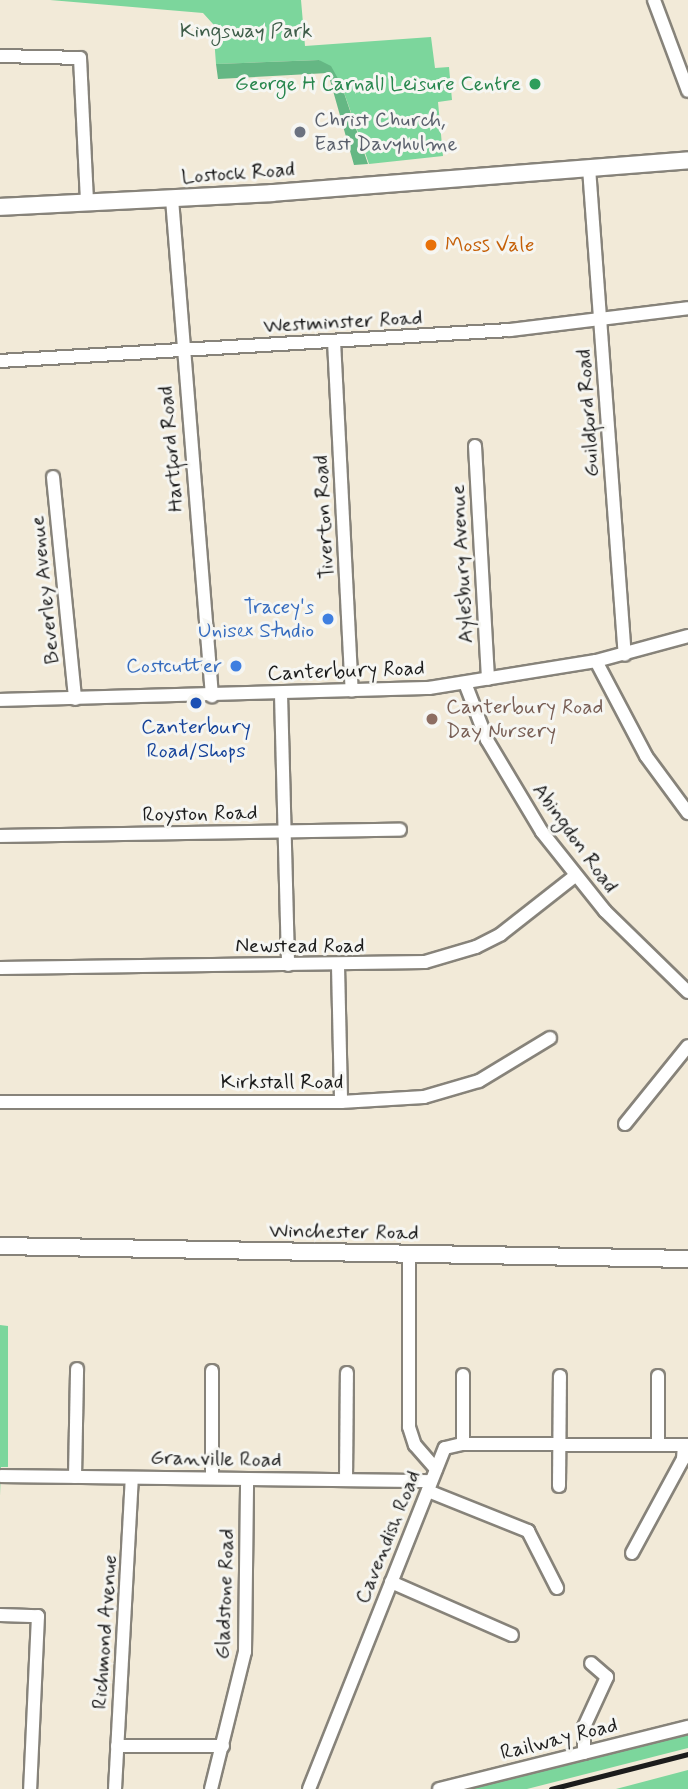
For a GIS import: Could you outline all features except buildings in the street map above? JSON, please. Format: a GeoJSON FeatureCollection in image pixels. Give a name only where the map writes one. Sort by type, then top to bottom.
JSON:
{"type":"FeatureCollection","features":[{"type":"Feature","properties":{"kind":"main road","name":"Lostock Road"},"geometry":{"type":"LineString","coordinates":[[0,207],[172,199],[688,160]]}},
{"type":"Feature","properties":{"kind":"main road","name":"Winchester Road"},"geometry":{"type":"LineString","coordinates":[[0,1246],[688,1259]]}},
{"type":"Feature","properties":{"kind":"street"},"geometry":{"type":"LineString","coordinates":[[654,0],[688,91]]}},
{"type":"Feature","properties":{"kind":"street"},"geometry":{"type":"LineString","coordinates":[[0,56],[80,58],[87,203]]}},
{"type":"Feature","properties":{"kind":"street","name":"Guildford Road"},"geometry":{"type":"LineString","coordinates":[[589,168],[625,655]]}},
{"type":"Feature","properties":{"kind":"street","name":"Hartford Road"},"geometry":{"type":"LineString","coordinates":[[172,199],[181,350],[212,695]]}},
{"type":"Feature","properties":{"kind":"street","name":"Westminster Road"},"geometry":{"type":"LineString","coordinates":[[0,361],[334,341],[601,319],[688,308]]}},
{"type":"Feature","properties":{"kind":"street","name":"Tiverton Road"},"geometry":{"type":"LineString","coordinates":[[334,341],[352,691]]}},
{"type":"Feature","properties":{"kind":"street","name":"Aylesbury Avenue"},"geometry":{"type":"LineString","coordinates":[[475,446],[488,679]]}},
{"type":"Feature","properties":{"kind":"street","name":"Beverley Avenue"},"geometry":{"type":"LineString","coordinates":[[53,477],[75,699]]}},
{"type":"Feature","properties":{"kind":"street","name":"Canterbury Road"},"geometry":{"type":"LineString","coordinates":[[0,700],[281,694],[465,683],[625,655],[688,636]]}},
{"type":"Feature","properties":{"kind":"street"},"geometry":{"type":"LineString","coordinates":[[596,661],[640,745],[688,813]]}},
{"type":"Feature","properties":{"kind":"street","name":"Abingdon Road"},"geometry":{"type":"LineString","coordinates":[[465,683],[487,740],[514,788],[575,876],[638,946],[688,992]]}},
{"type":"Feature","properties":{"kind":"street"},"geometry":{"type":"LineString","coordinates":[[281,694],[288,965]]}},
{"type":"Feature","properties":{"kind":"street","name":"Royston Road"},"geometry":{"type":"LineString","coordinates":[[0,836],[400,830]]}},
{"type":"Feature","properties":{"kind":"street","name":"Newstead Road"},"geometry":{"type":"LineString","coordinates":[[0,968],[425,962],[476,947],[523,918],[575,876]]}},
{"type":"Feature","properties":{"kind":"street"},"geometry":{"type":"LineString","coordinates":[[338,965],[341,1102]]}},
{"type":"Feature","properties":{"kind":"street","name":"Kirkstall Road"},"geometry":{"type":"LineString","coordinates":[[0,1102],[395,1100],[450,1091],[506,1068],[550,1038]]}},
{"type":"Feature","properties":{"kind":"street"},"geometry":{"type":"LineString","coordinates":[[625,1124],[688,1046]]}},
{"type":"Feature","properties":{"kind":"street","name":"Cavendish Road"},"geometry":{"type":"LineString","coordinates":[[309,1789],[432,1480],[409,1427],[409,1254]]}},
{"type":"Feature","properties":{"kind":"street"},"geometry":{"type":"LineString","coordinates":[[75,1477],[77,1369]]}},
{"type":"Feature","properties":{"kind":"street"},"geometry":{"type":"LineString","coordinates":[[212,1371],[212,1478]]}},
{"type":"Feature","properties":{"kind":"street"},"geometry":{"type":"LineString","coordinates":[[346,1479],[347,1373]]}},
{"type":"Feature","properties":{"kind":"street"},"geometry":{"type":"LineString","coordinates":[[463,1375],[463,1444]]}},
{"type":"Feature","properties":{"kind":"street"},"geometry":{"type":"LineString","coordinates":[[559,1486],[560,1376]]}},
{"type":"Feature","properties":{"kind":"street"},"geometry":{"type":"LineString","coordinates":[[658,1376],[658,1444]]}},
{"type":"Feature","properties":{"kind":"street"},"geometry":{"type":"LineString","coordinates":[[557,1588],[528,1531],[432,1480],[445,1448],[463,1444],[686,1445],[683,1459],[632,1553]]}},
{"type":"Feature","properties":{"kind":"street","name":"Granville Road"},"geometry":{"type":"LineString","coordinates":[[1,1476],[432,1480]]}},
{"type":"Feature","properties":{"kind":"street","name":"Richmond Avenue"},"geometry":{"type":"LineString","coordinates":[[115,1789],[132,1478]]}},
{"type":"Feature","properties":{"kind":"street","name":"Gladstone Road"},"geometry":{"type":"LineString","coordinates":[[211,1789],[245,1652],[247,1479]]}},
{"type":"Feature","properties":{"kind":"street"},"geometry":{"type":"LineString","coordinates":[[391,1582],[512,1635]]}},
{"type":"Feature","properties":{"kind":"street"},"geometry":{"type":"LineString","coordinates":[[0,1615],[38,1616],[30,1789]]}},
{"type":"Feature","properties":{"kind":"street"},"geometry":{"type":"LineString","coordinates":[[584,1753],[584,1727],[607,1677],[591,1662]]}},
{"type":"Feature","properties":{"kind":"street","name":"Railway Road"},"geometry":{"type":"LineString","coordinates":[[439,1789],[688,1727]]}},
{"type":"Feature","properties":{"kind":"street"},"geometry":{"type":"LineString","coordinates":[[117,1746],[223,1746]]}},
{"type":"Feature","properties":{"kind":"green space","name":"Kingsway Park"},"geometry":{"type":"Polygon","coordinates":[[[50,0],[301,0],[305,46],[431,37],[435,68],[449,67],[452,100],[438,102],[443,156],[369,164],[341,84],[319,60],[216,64],[213,24],[203,13],[50,0]]]}},
{"type":"Feature","properties":{"kind":"green space"},"geometry":{"type":"Polygon","coordinates":[[[319,60],[331,66],[341,84],[368,164],[354,165],[328,73],[218,79],[216,64],[319,60]]]}},
{"type":"Feature","properties":{"kind":"green space"},"geometry":{"type":"Polygon","coordinates":[[[0,1325],[8,1326],[8,1467],[1,1467],[0,1496],[0,1325]]]}},
{"type":"Feature","properties":{"kind":"green space"},"geometry":{"type":"Polygon","coordinates":[[[688,1734],[688,1748],[527,1789],[468,1789],[688,1734]]]}},
{"type":"Feature","properties":{"kind":"green space"},"geometry":{"type":"Polygon","coordinates":[[[688,1770],[688,1789],[616,1789],[688,1770]]]}},
{"type":"Feature","properties":{"kind":"railway"},"geometry":{"type":"LineString","coordinates":[[551,1789],[688,1754]]}},
{"type":"Feature","properties":{"kind":"place","name":"George H Carnall Leisure Centre"},"geometry":{"type":"Point","coordinates":[535,84]}},
{"type":"Feature","properties":{"kind":"place","name":"Christ Church, East Davyhulme"},"geometry":{"type":"Point","coordinates":[300,132]}},
{"type":"Feature","properties":{"kind":"place","name":"Moss Vale"},"geometry":{"type":"Point","coordinates":[431,245]}},
{"type":"Feature","properties":{"kind":"place","name":"Tracey's Unisex Studio"},"geometry":{"type":"Point","coordinates":[328,619]}},
{"type":"Feature","properties":{"kind":"place","name":"Costcutter"},"geometry":{"type":"Point","coordinates":[236,666]}},
{"type":"Feature","properties":{"kind":"place","name":"Canterbury Road/Shops"},"geometry":{"type":"Point","coordinates":[196,703]}},
{"type":"Feature","properties":{"kind":"place","name":"Canterbury Road Day Nursery"},"geometry":{"type":"Point","coordinates":[432,719]}}]}
